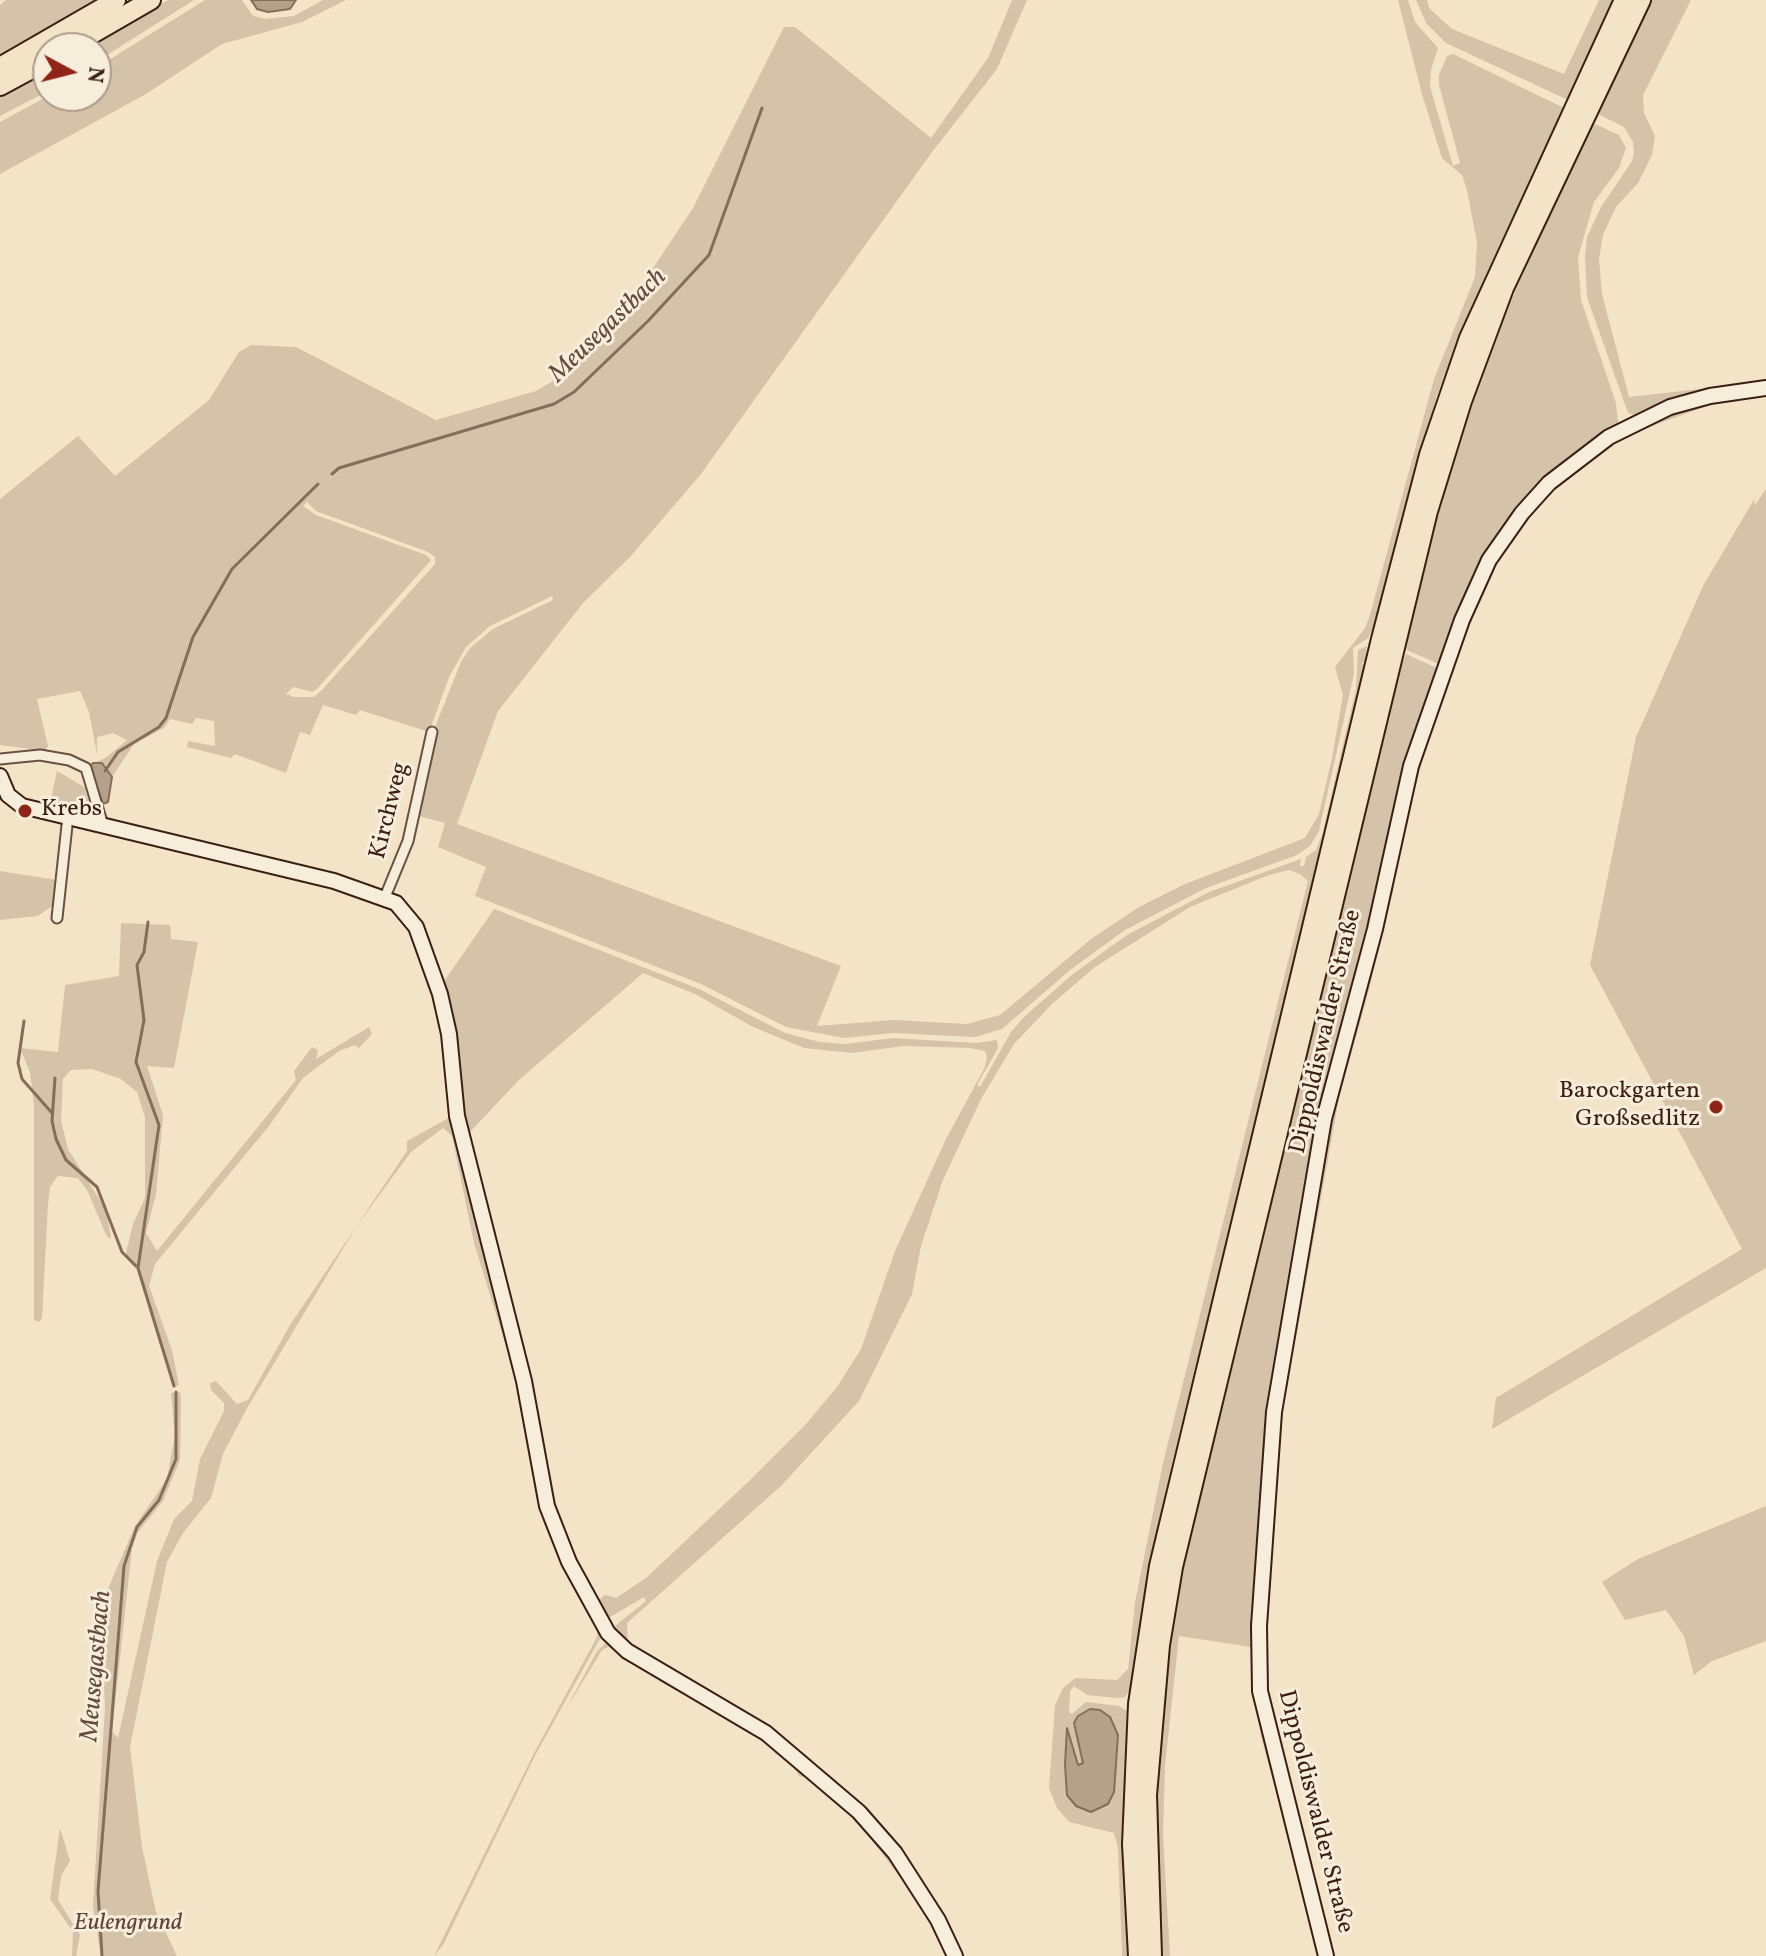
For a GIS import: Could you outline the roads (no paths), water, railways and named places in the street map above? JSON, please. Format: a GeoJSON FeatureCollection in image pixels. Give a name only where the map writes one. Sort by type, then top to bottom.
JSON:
{"type":"FeatureCollection","features":[{"type":"Feature","properties":{"kind":"highway"},"geometry":{"type":"LineString","coordinates":[[0,67],[116,0]]}},
{"type":"Feature","properties":{"kind":"highway"},"geometry":{"type":"LineString","coordinates":[[96,32],[151,0]]}},
{"type":"Feature","properties":{"kind":"highway"},"geometry":{"type":"LineString","coordinates":[[1152,1956],[1147,1795],[1160,1645],[1173,1567],[1429,455],[1469,338],[1624,0]]}},
{"type":"Feature","properties":{"kind":"highway"},"geometry":{"type":"LineString","coordinates":[[1138,1956],[1132,1844],[1138,1704],[1148,1627],[1212,1341],[1387,647],[1462,401],[1504,288],[1641,0]]}},
{"type":"Feature","properties":{"kind":"highway"},"geometry":{"type":"LineString","coordinates":[[0,86],[32,69]]}},
{"type":"Feature","properties":{"kind":"street","name":"Dippoldiswalder Straße"},"geometry":{"type":"LineString","coordinates":[[1326,1956],[1260,1691],[1259,1626],[1273,1427],[1324,1119],[1375,929],[1411,766],[1462,620],[1489,560],[1514,524],[1549,483],[1609,437],[1670,407],[1710,396],[1766,388]]}},
{"type":"Feature","properties":{"kind":"street","name":"Kirchweg"},"geometry":{"type":"LineString","coordinates":[[385,897],[408,841],[432,732]]}},
{"type":"Feature","properties":{"kind":"street"},"geometry":{"type":"LineString","coordinates":[[0,759],[40,755],[69,760],[86,768],[102,822]]}},
{"type":"Feature","properties":{"kind":"street"},"geometry":{"type":"LineString","coordinates":[[0,776],[15,801],[385,897],[396,903],[416,927],[440,994],[449,1034],[457,1116],[524,1381],[547,1506],[575,1574],[608,1633],[627,1651],[766,1733],[859,1812],[895,1853],[938,1920],[955,1956]]}},
{"type":"Feature","properties":{"kind":"street"},"geometry":{"type":"LineString","coordinates":[[57,918],[68,816]]}},
{"type":"Feature","properties":{"kind":"waterway","name":"Meusegastbach"},"geometry":{"type":"LineString","coordinates":[[332,474],[339,468],[554,404],[574,392],[648,321],[709,255],[762,108]]}},
{"type":"Feature","properties":{"kind":"waterway","name":"Meusegastbach"},"geometry":{"type":"LineString","coordinates":[[105,771],[118,752],[159,727],[166,718],[193,637],[232,569],[318,484]]}},
{"type":"Feature","properties":{"kind":"waterway","name":"Meusegastbach"},"geometry":{"type":"LineString","coordinates":[[148,922],[144,952],[137,965],[144,1020],[136,1062],[159,1125],[138,1268],[174,1386]]}},
{"type":"Feature","properties":{"kind":"waterway"},"geometry":{"type":"LineString","coordinates":[[24,1021],[18,1063],[22,1079],[52,1113]]}},
{"type":"Feature","properties":{"kind":"waterway"},"geometry":{"type":"LineString","coordinates":[[55,1078],[52,1121],[56,1139],[66,1160],[97,1187],[122,1252],[136,1266]]}},
{"type":"Feature","properties":{"kind":"waterway","name":"Meusegastbach"},"geometry":{"type":"LineString","coordinates":[[102,1956],[98,1891],[124,1566],[137,1527],[159,1500],[176,1459],[176,1392]]}},
{"type":"Feature","properties":{"kind":"place","name":"Krebs"},"geometry":{"type":"Point","coordinates":[25,811]}},
{"type":"Feature","properties":{"kind":"place","name":"Barockgarten Großsedlitz"},"geometry":{"type":"Point","coordinates":[1716,1107]}},
{"type":"Feature","properties":{"kind":"park label","name":"Eulengrund"},"geometry":{"type":"Point","coordinates":[128,1925]}}]}
